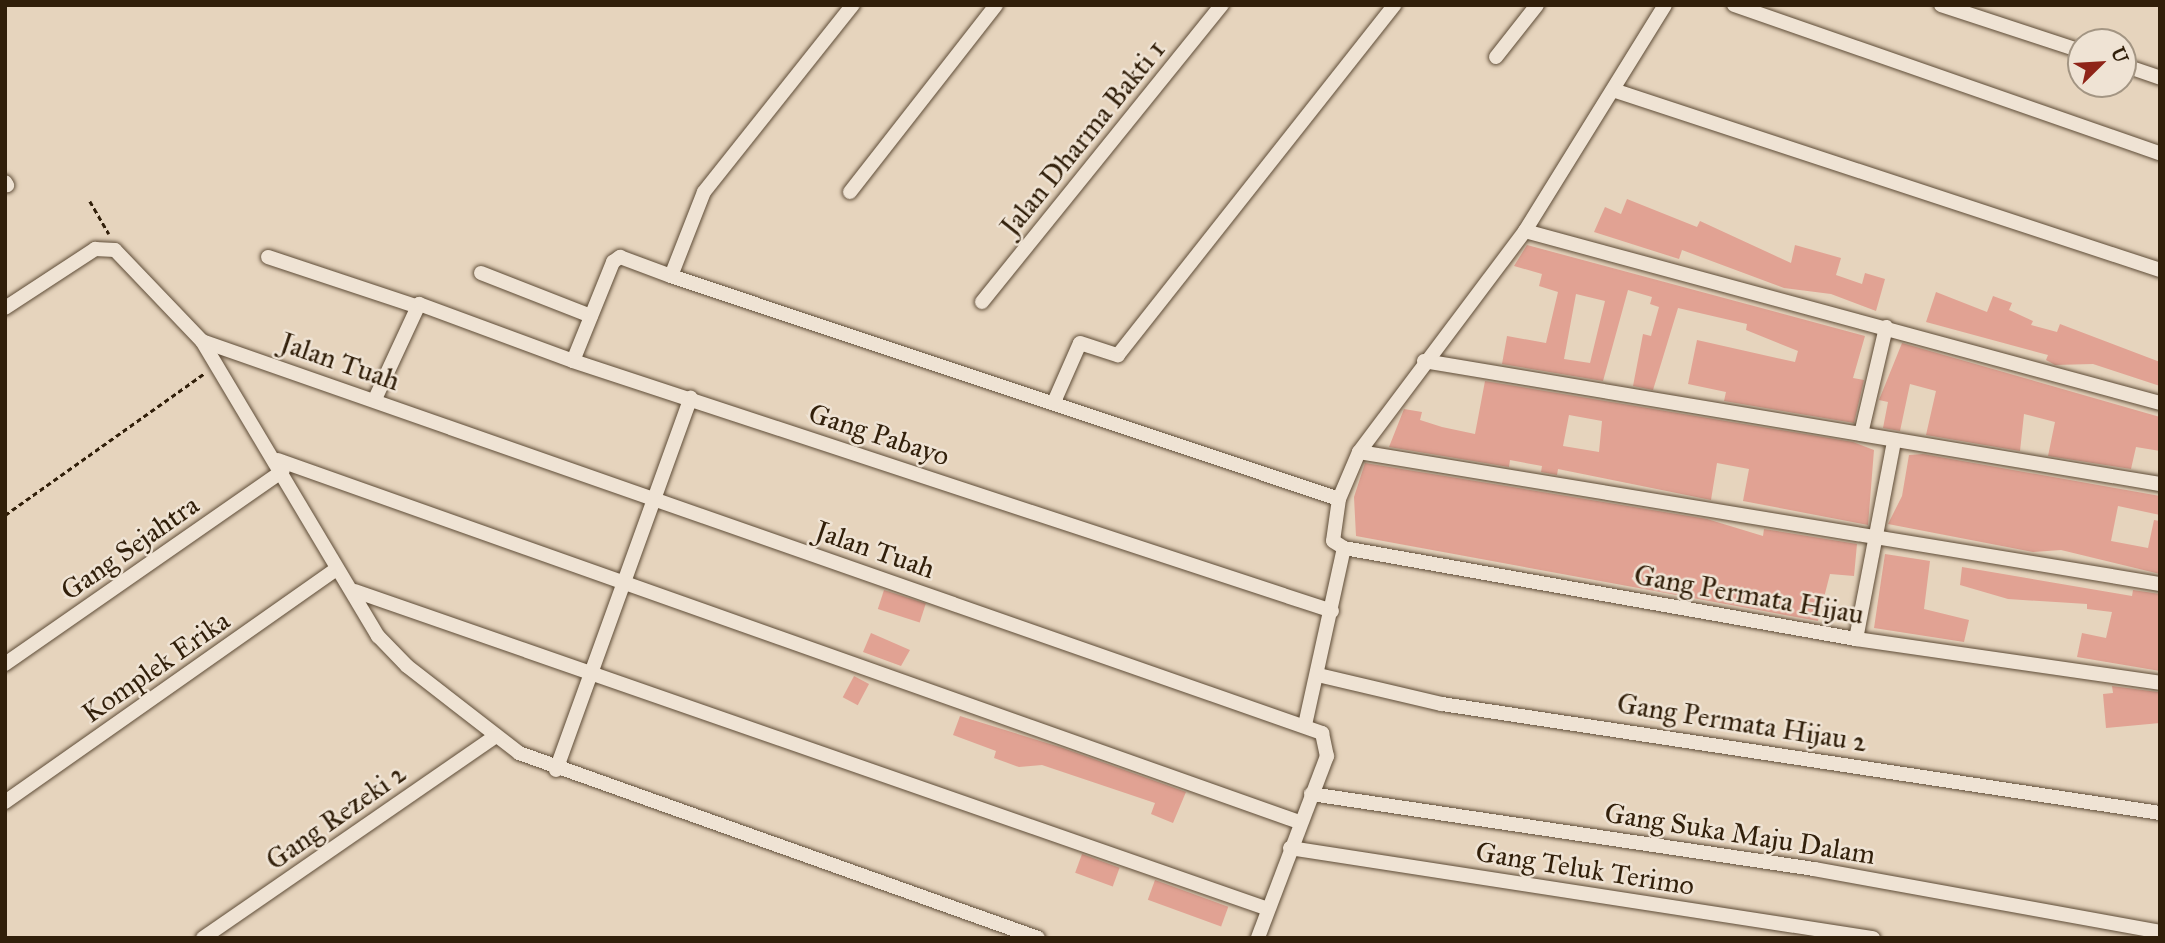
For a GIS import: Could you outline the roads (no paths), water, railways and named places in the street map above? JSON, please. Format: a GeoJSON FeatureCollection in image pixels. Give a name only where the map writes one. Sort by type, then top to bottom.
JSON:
{"type":"FeatureCollection","features":[{"type":"Feature","properties":{"kind":"street"},"geometry":{"type":"LineString","coordinates":[[671,276],[704,192],[853,5]]}},
{"type":"Feature","properties":{"kind":"street"},"geometry":{"type":"LineString","coordinates":[[850,192],[996,5]]}},
{"type":"Feature","properties":{"kind":"street","name":"Jalan Dharma Bakti 1"},"geometry":{"type":"LineString","coordinates":[[982,302],[1222,5]]}},
{"type":"Feature","properties":{"kind":"street"},"geometry":{"type":"LineString","coordinates":[[1054,402],[1080,343],[1118,355],[1394,5]]}},
{"type":"Feature","properties":{"kind":"street"},"geometry":{"type":"LineString","coordinates":[[1496,57],[1537,5]]}},
{"type":"Feature","properties":{"kind":"street"},"geometry":{"type":"LineString","coordinates":[[1305,725],[1332,611],[1339,545],[1339,499],[1359,452],[1424,361],[1525,231],[1665,5]]}},
{"type":"Feature","properties":{"kind":"street"},"geometry":{"type":"LineString","coordinates":[[1734,5],[2160,153]]}},
{"type":"Feature","properties":{"kind":"street"},"geometry":{"type":"LineString","coordinates":[[1941,5],[2067,46]]}},
{"type":"Feature","properties":{"kind":"street"},"geometry":{"type":"LineString","coordinates":[[2137,70],[2160,78]]}},
{"type":"Feature","properties":{"kind":"street"},"geometry":{"type":"LineString","coordinates":[[1613,90],[2160,270]]}},
{"type":"Feature","properties":{"kind":"street"},"geometry":{"type":"LineString","coordinates":[[1525,231],[2160,403]]}},
{"type":"Feature","properties":{"kind":"street"},"geometry":{"type":"LineString","coordinates":[[5,308],[95,249],[111,249],[202,341],[280,466],[334,571],[355,591],[378,636],[407,666],[496,736],[556,770],[1038,938]]}},
{"type":"Feature","properties":{"kind":"street","name":"Gang Pabayo"},"geometry":{"type":"LineString","coordinates":[[268,257],[573,361],[1332,611]]}},
{"type":"Feature","properties":{"kind":"street"},"geometry":{"type":"LineString","coordinates":[[573,361],[615,259],[1054,402],[1339,499]]}},
{"type":"Feature","properties":{"kind":"street"},"geometry":{"type":"LineString","coordinates":[[481,273],[591,316]]}},
{"type":"Feature","properties":{"kind":"street"},"geometry":{"type":"LineString","coordinates":[[375,399],[414,308]]}},
{"type":"Feature","properties":{"kind":"street"},"geometry":{"type":"LineString","coordinates":[[1861,435],[1886,327]]}},
{"type":"Feature","properties":{"kind":"street","name":"Jalan Tuah"},"geometry":{"type":"LineString","coordinates":[[202,341],[375,399],[650,498],[1305,725],[1329,744],[1258,938]]}},
{"type":"Feature","properties":{"kind":"street"},"geometry":{"type":"LineString","coordinates":[[1424,361],[2160,484]]}},
{"type":"Feature","properties":{"kind":"street"},"geometry":{"type":"LineString","coordinates":[[556,770],[650,498],[691,398]]}},
{"type":"Feature","properties":{"kind":"street"},"geometry":{"type":"LineString","coordinates":[[1856,639],[1894,441]]}},
{"type":"Feature","properties":{"kind":"street"},"geometry":{"type":"LineString","coordinates":[[1359,452],[2160,584]]}},
{"type":"Feature","properties":{"kind":"street"},"geometry":{"type":"LineString","coordinates":[[280,466],[1299,822]]}},
{"type":"Feature","properties":{"kind":"street","name":"Gang Sejahtra"},"geometry":{"type":"LineString","coordinates":[[5,664],[280,466]]}},
{"type":"Feature","properties":{"kind":"street","name":"Gang Permata Hijau"},"geometry":{"type":"LineString","coordinates":[[1339,545],[1856,639],[2160,683]]}},
{"type":"Feature","properties":{"kind":"street","name":"Komplek Erika"},"geometry":{"type":"LineString","coordinates":[[5,802],[334,571]]}},
{"type":"Feature","properties":{"kind":"street"},"geometry":{"type":"LineString","coordinates":[[355,591],[590,670],[1268,909]]}},
{"type":"Feature","properties":{"kind":"street","name":"Gang Permata Hijau 2"},"geometry":{"type":"LineString","coordinates":[[1318,676],[1442,704],[2160,813]]}},
{"type":"Feature","properties":{"kind":"street","name":"Gang Rezeki 2"},"geometry":{"type":"LineString","coordinates":[[203,938],[496,736]]}},
{"type":"Feature","properties":{"kind":"street","name":"Gang Suka Maju Dalam"},"geometry":{"type":"LineString","coordinates":[[1311,794],[1814,869],[2160,932]]}},
{"type":"Feature","properties":{"kind":"street","name":"Gang Teluk Terimo"},"geometry":{"type":"LineString","coordinates":[[1290,848],[1873,938]]}}]}
